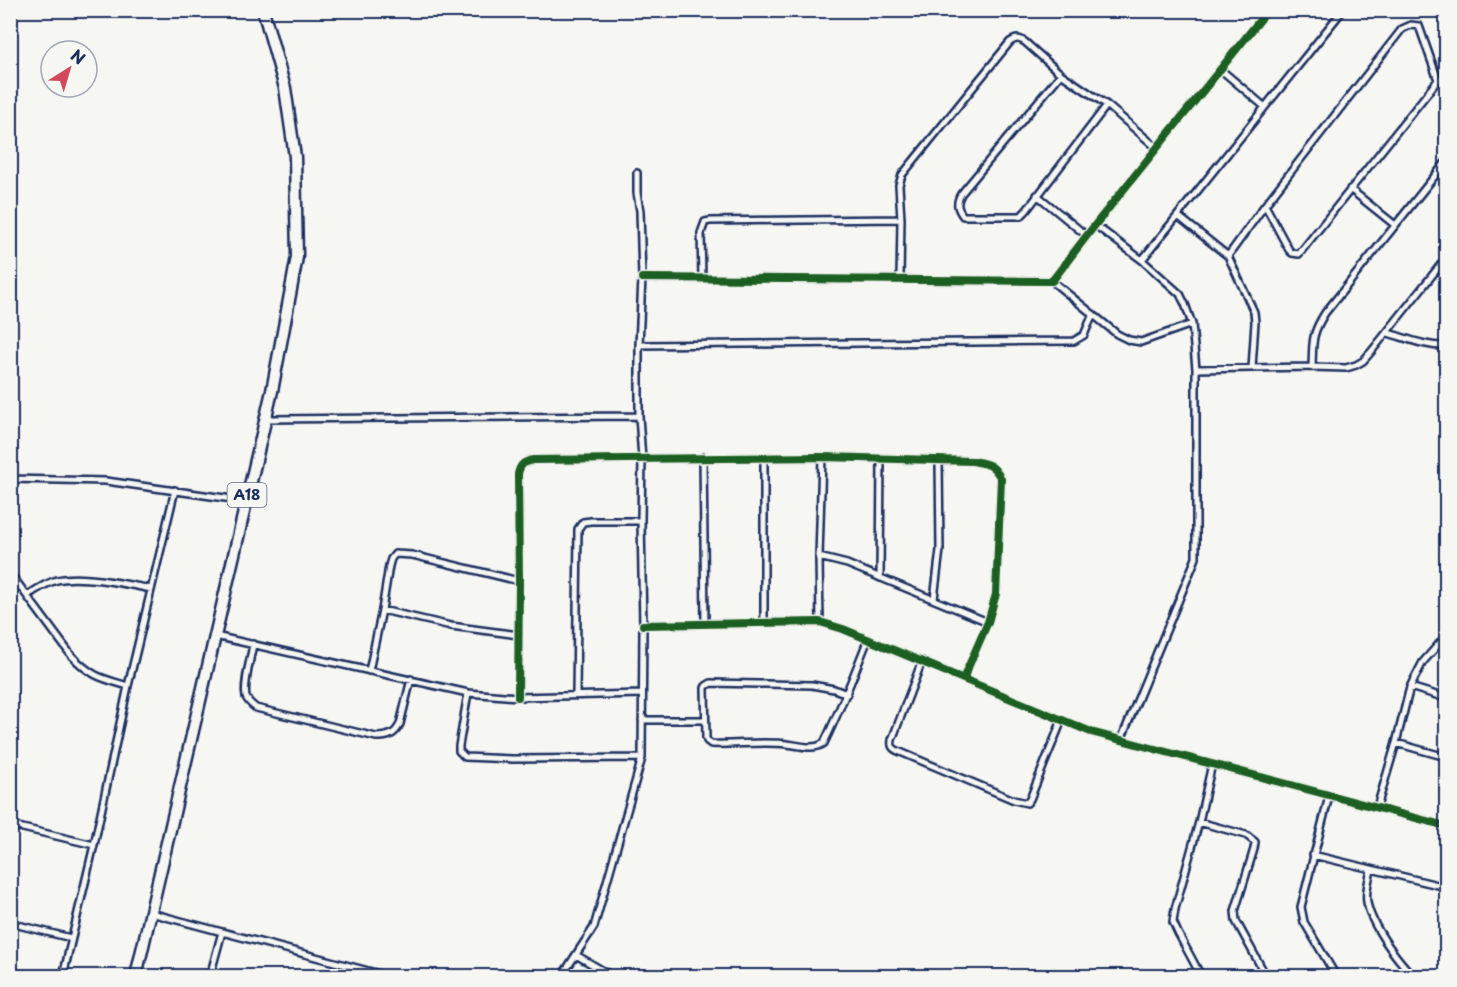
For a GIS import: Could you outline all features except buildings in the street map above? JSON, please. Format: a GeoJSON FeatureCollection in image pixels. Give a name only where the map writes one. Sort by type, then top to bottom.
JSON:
{"type":"FeatureCollection","features":[{"type":"Feature","properties":{"kind":"highway","name":"A18"},"geometry":{"type":"LineString","coordinates":[[136,976],[272,391],[297,257],[295,157],[285,88],[263,10]]}},
{"type":"Feature","properties":{"kind":"street"},"geometry":{"type":"LineString","coordinates":[[1052,281],[1268,10]]}},
{"type":"Feature","properties":{"kind":"street"},"geometry":{"type":"LineString","coordinates":[[1142,260],[1343,10]]}},
{"type":"Feature","properties":{"kind":"street"},"geometry":{"type":"LineString","coordinates":[[1228,256],[1402,29],[1411,25],[1419,26],[1438,80]]}},
{"type":"Feature","properties":{"kind":"street"},"geometry":{"type":"LineString","coordinates":[[900,279],[899,185],[902,175],[1010,42],[1016,38],[1020,38],[1061,74],[1107,105],[1157,148]]}},
{"type":"Feature","properties":{"kind":"street"},"geometry":{"type":"LineString","coordinates":[[1220,69],[1265,107]]}},
{"type":"Feature","properties":{"kind":"street"},"geometry":{"type":"LineString","coordinates":[[1061,74],[961,194],[957,202],[958,210],[963,216],[1021,216],[1107,105]]}},
{"type":"Feature","properties":{"kind":"street"},"geometry":{"type":"LineString","coordinates":[[1265,205],[1289,250],[1297,254],[1438,80],[1446,77]]}},
{"type":"Feature","properties":{"kind":"street"},"geometry":{"type":"LineString","coordinates":[[1312,367],[1313,337],[1324,313],[1446,162]]}},
{"type":"Feature","properties":{"kind":"street"},"geometry":{"type":"LineString","coordinates":[[562,976],[594,927],[642,758],[643,625],[640,521],[642,459],[639,416],[639,345],[642,278],[640,212],[636,193],[637,173]]}},
{"type":"Feature","properties":{"kind":"street"},"geometry":{"type":"LineString","coordinates":[[1350,189],[1395,225]]}},
{"type":"Feature","properties":{"kind":"street"},"geometry":{"type":"LineString","coordinates":[[1037,195],[1088,236]]}},
{"type":"Feature","properties":{"kind":"street"},"geometry":{"type":"LineString","coordinates":[[1178,216],[1228,256],[1254,312],[1252,368]]}},
{"type":"Feature","properties":{"kind":"street"},"geometry":{"type":"LineString","coordinates":[[702,278],[701,233],[705,222],[901,219]]}},
{"type":"Feature","properties":{"kind":"street"},"geometry":{"type":"LineString","coordinates":[[1095,225],[1142,260],[1180,294],[1192,324],[1196,369],[1196,558],[1121,740]]}},
{"type":"Feature","properties":{"kind":"street"},"geometry":{"type":"LineString","coordinates":[[1196,369],[1346,368],[1356,365],[1363,361],[1388,333],[1446,258]]}},
{"type":"Feature","properties":{"kind":"street"},"geometry":{"type":"LineString","coordinates":[[642,278],[1052,281],[1117,334],[1129,340],[1141,342],[1192,324]]}},
{"type":"Feature","properties":{"kind":"street"},"geometry":{"type":"LineString","coordinates":[[639,345],[1074,341],[1084,335],[1093,314]]}},
{"type":"Feature","properties":{"kind":"street"},"geometry":{"type":"LineString","coordinates":[[1388,333],[1426,344],[1446,346]]}},
{"type":"Feature","properties":{"kind":"street"},"geometry":{"type":"LineString","coordinates":[[265,419],[639,416]]}},
{"type":"Feature","properties":{"kind":"street"},"geometry":{"type":"LineString","coordinates":[[703,457],[705,624]]}},
{"type":"Feature","properties":{"kind":"street"},"geometry":{"type":"LineString","coordinates":[[518,697],[518,474],[520,466],[525,461],[533,460],[703,457],[881,458],[973,460],[995,468],[1001,479],[996,594],[988,622],[963,679]]}},
{"type":"Feature","properties":{"kind":"street"},"geometry":{"type":"LineString","coordinates":[[820,622],[822,457]]}},
{"type":"Feature","properties":{"kind":"street"},"geometry":{"type":"LineString","coordinates":[[764,458],[764,623]]}},
{"type":"Feature","properties":{"kind":"street"},"geometry":{"type":"LineString","coordinates":[[880,578],[881,458]]}},
{"type":"Feature","properties":{"kind":"street"},"geometry":{"type":"LineString","coordinates":[[934,599],[940,550],[939,461]]}},
{"type":"Feature","properties":{"kind":"street"},"geometry":{"type":"LineString","coordinates":[[10,479],[106,481],[246,501]]}},
{"type":"Feature","properties":{"kind":"street"},"geometry":{"type":"LineString","coordinates":[[63,976],[175,490]]}},
{"type":"Feature","properties":{"kind":"street"},"geometry":{"type":"LineString","coordinates":[[576,696],[578,529],[583,522],[591,520],[640,521]]}},
{"type":"Feature","properties":{"kind":"street"},"geometry":{"type":"LineString","coordinates":[[369,671],[389,566],[395,554],[412,555],[519,581]]}},
{"type":"Feature","properties":{"kind":"street"},"geometry":{"type":"LineString","coordinates":[[819,557],[847,564],[988,622]]}},
{"type":"Feature","properties":{"kind":"street"},"geometry":{"type":"LineString","coordinates":[[10,573],[71,656],[82,667],[97,677],[128,686]]}},
{"type":"Feature","properties":{"kind":"street"},"geometry":{"type":"LineString","coordinates":[[28,595],[42,585],[72,579],[107,581],[151,589]]}},
{"type":"Feature","properties":{"kind":"street"},"geometry":{"type":"LineString","coordinates":[[382,610],[451,626],[519,635]]}},
{"type":"Feature","properties":{"kind":"street"},"geometry":{"type":"LineString","coordinates":[[643,625],[820,622],[843,628],[1091,732],[1446,826]]}},
{"type":"Feature","properties":{"kind":"street"},"geometry":{"type":"LineString","coordinates":[[215,636],[468,693],[518,697],[642,694]]}},
{"type":"Feature","properties":{"kind":"street"},"geometry":{"type":"LineString","coordinates":[[1377,807],[1410,687],[1424,662],[1446,636]]}},
{"type":"Feature","properties":{"kind":"street"},"geometry":{"type":"LineString","coordinates":[[847,694],[812,684],[711,683],[705,688],[706,738],[711,744],[784,744],[817,747],[824,744],[847,694],[868,639]]}},
{"type":"Feature","properties":{"kind":"street"},"geometry":{"type":"LineString","coordinates":[[253,644],[245,687],[247,698],[256,708],[376,737],[385,737],[398,730],[411,679]]}},
{"type":"Feature","properties":{"kind":"street"},"geometry":{"type":"LineString","coordinates":[[922,661],[891,740],[893,749],[897,751],[1014,800],[1027,803],[1062,720]]}},
{"type":"Feature","properties":{"kind":"street"},"geometry":{"type":"LineString","coordinates":[[1410,687],[1446,698]]}},
{"type":"Feature","properties":{"kind":"street"},"geometry":{"type":"LineString","coordinates":[[468,693],[459,746],[459,751],[465,757],[642,758]]}},
{"type":"Feature","properties":{"kind":"street"},"geometry":{"type":"LineString","coordinates":[[642,720],[705,720]]}},
{"type":"Feature","properties":{"kind":"street"},"geometry":{"type":"LineString","coordinates":[[1396,743],[1446,757]]}},
{"type":"Feature","properties":{"kind":"street"},"geometry":{"type":"LineString","coordinates":[[1201,976],[1173,922],[1174,909],[1199,822],[1212,764]]}},
{"type":"Feature","properties":{"kind":"street"},"geometry":{"type":"LineString","coordinates":[[1329,796],[1313,855],[1302,913],[1304,922],[1336,976]]}},
{"type":"Feature","properties":{"kind":"street"},"geometry":{"type":"LineString","coordinates":[[1199,822],[1246,836],[1255,842],[1235,911],[1236,921],[1266,976]]}},
{"type":"Feature","properties":{"kind":"street"},"geometry":{"type":"LineString","coordinates":[[10,825],[94,845]]}},
{"type":"Feature","properties":{"kind":"street"},"geometry":{"type":"LineString","coordinates":[[1313,855],[1446,887]]}},
{"type":"Feature","properties":{"kind":"street"},"geometry":{"type":"LineString","coordinates":[[1371,870],[1367,892],[1369,911],[1389,947],[1413,976]]}},
{"type":"Feature","properties":{"kind":"street"},"geometry":{"type":"LineString","coordinates":[[151,913],[387,976]]}},
{"type":"Feature","properties":{"kind":"street"},"geometry":{"type":"LineString","coordinates":[[10,923],[71,938]]}},
{"type":"Feature","properties":{"kind":"street"},"geometry":{"type":"LineString","coordinates":[[210,976],[222,932]]}},
{"type":"Feature","properties":{"kind":"street"},"geometry":{"type":"LineString","coordinates":[[576,955],[612,976]]}},
{"type":"Feature","properties":{"kind":"cycle path"},"geometry":{"type":"LineString","coordinates":[[642,278],[1052,281],[1268,10]]}},
{"type":"Feature","properties":{"kind":"cycle path"},"geometry":{"type":"LineString","coordinates":[[518,697],[518,474],[523,464],[533,460],[822,457],[973,461],[990,466],[1001,479],[996,594],[988,622],[963,679]]}},
{"type":"Feature","properties":{"kind":"cycle path"},"geometry":{"type":"LineString","coordinates":[[643,625],[820,622],[843,629],[1091,732],[1446,826]]}}]}
